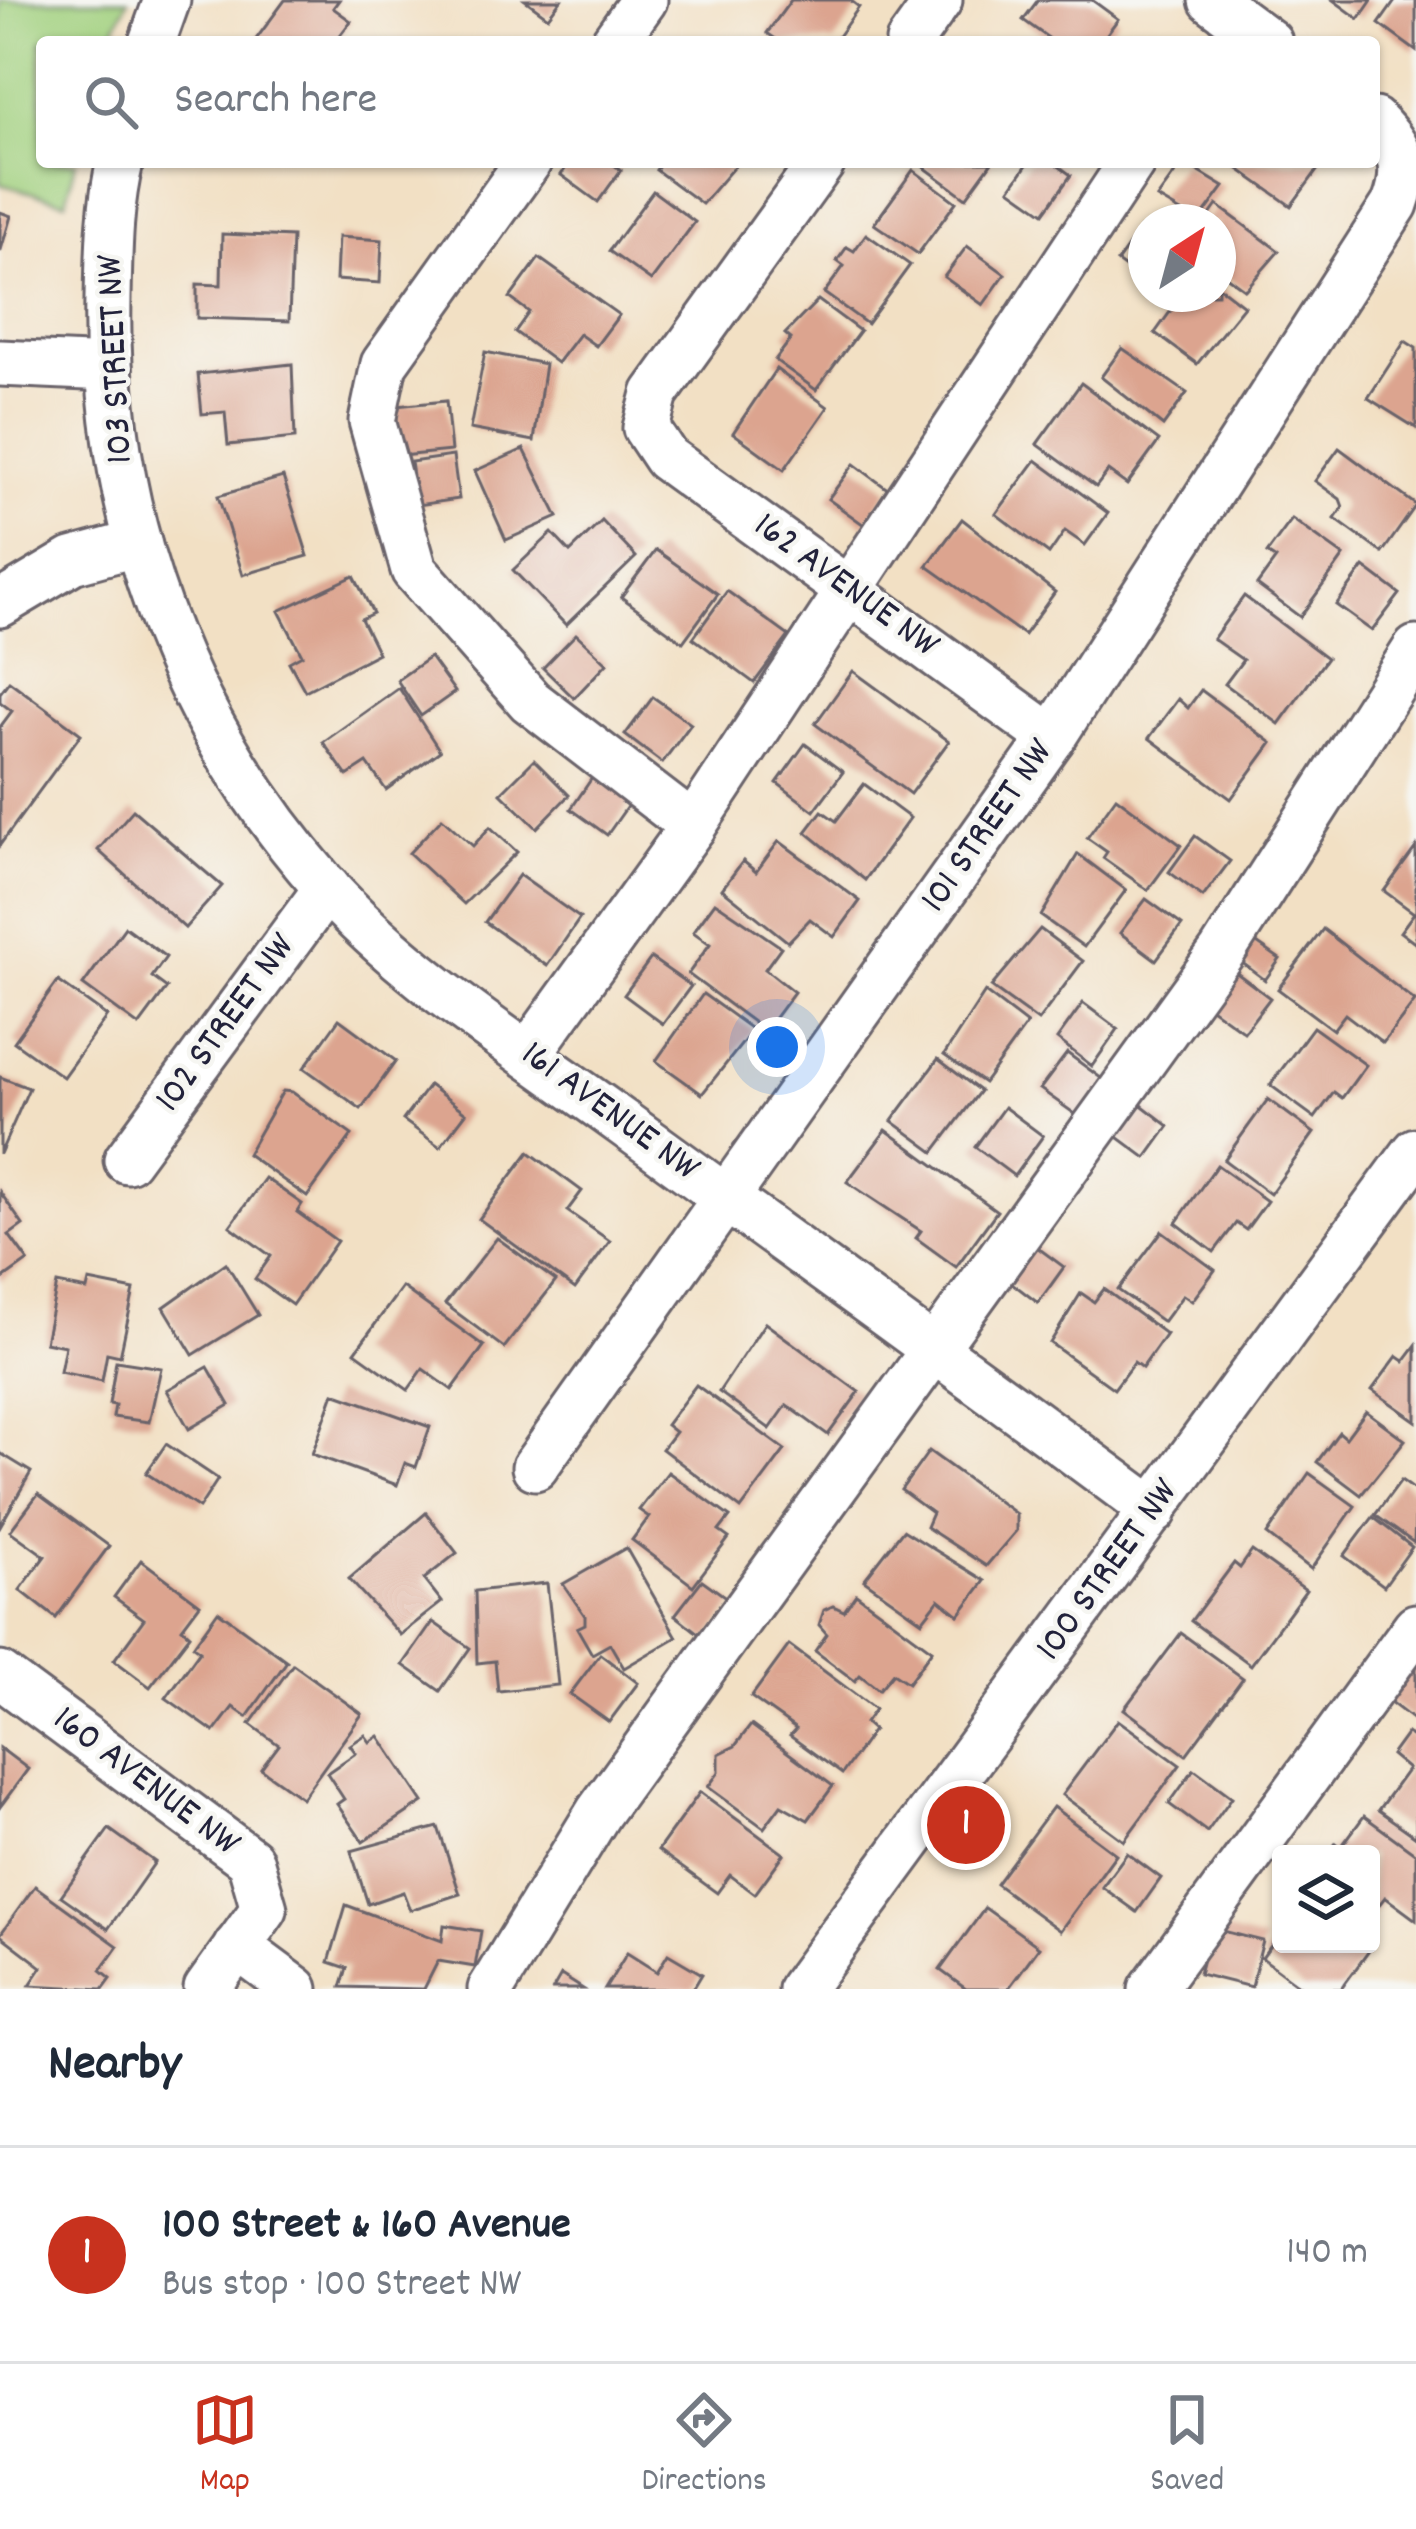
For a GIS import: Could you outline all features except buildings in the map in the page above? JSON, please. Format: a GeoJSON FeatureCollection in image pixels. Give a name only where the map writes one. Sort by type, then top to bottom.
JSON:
{"type":"FeatureCollection","features":[{"type":"Feature","properties":{"kind":"street"},"geometry":{"type":"LineString","coordinates":[[154,36],[167,0]]}},
{"type":"Feature","properties":{"kind":"street"},"geometry":{"type":"LineString","coordinates":[[618,36],[644,0]]}},
{"type":"Feature","properties":{"kind":"street"},"geometry":{"type":"LineString","coordinates":[[913,36],[939,0]]}},
{"type":"Feature","properties":{"kind":"street"},"geometry":{"type":"LineString","coordinates":[[1218,18],[1256,36]]}},
{"type":"Feature","properties":{"kind":"street","name":"101 STREET NW"},"geometry":{"type":"LineString","coordinates":[[535,1467],[1052,738],[1395,204],[1404,164],[1397,145],[1380,127]]}},
{"type":"Feature","properties":{"kind":"street","name":"103 STREET NW"},"geometry":{"type":"LineString","coordinates":[[119,168],[109,251],[109,368],[115,442],[162,623]]}},
{"type":"Feature","properties":{"kind":"street"},"geometry":{"type":"LineString","coordinates":[[524,168],[384,364],[372,422],[414,570],[530,701],[693,826]]}},
{"type":"Feature","properties":{"kind":"street","name":"162 AVENUE NW"},"geometry":{"type":"LineString","coordinates":[[818,168],[655,394],[646,428],[666,458],[1052,738]]}},
{"type":"Feature","properties":{"kind":"street"},"geometry":{"type":"LineString","coordinates":[[528,1054],[693,826],[1128,168]]}},
{"type":"Feature","properties":{"kind":"street"},"geometry":{"type":"LineString","coordinates":[[0,362],[109,368]]}},
{"type":"Feature","properties":{"kind":"street"},"geometry":{"type":"LineString","coordinates":[[0,604],[72,561],[138,544]]}},
{"type":"Feature","properties":{"kind":"street","name":"161 AVENUE NW"},"geometry":{"type":"LineString","coordinates":[[162,623],[225,752],[327,888],[528,1054],[1154,1511]]}},
{"type":"Feature","properties":{"kind":"street"},"geometry":{"type":"LineString","coordinates":[[491,1989],[599,1812],[932,1346],[1222,952],[1416,650]]}},
{"type":"Feature","properties":{"kind":"street","name":"102 STREET NW"},"geometry":{"type":"LineString","coordinates":[[128,1160],[327,888]]}},
{"type":"Feature","properties":{"kind":"street","name":"100 STREET NW"},"geometry":{"type":"LineString","coordinates":[[810,1986],[1416,1151]]}},
{"type":"Feature","properties":{"kind":"street"},"geometry":{"type":"LineString","coordinates":[[1152,1989],[1416,1627]]}},
{"type":"Feature","properties":{"kind":"street","name":"160 AVENUE NW"},"geometry":{"type":"LineString","coordinates":[[0,1676],[250,1860],[264,1909],[238,1946]]}},
{"type":"Feature","properties":{"kind":"street"},"geometry":{"type":"LineString","coordinates":[[207,1989],[238,1946],[296,1989]]}},
{"type":"Feature","properties":{"kind":"green space"},"geometry":{"type":"Polygon","coordinates":[[[0,0],[128,0],[111,36],[36,36],[36,168],[74,168],[66,202],[0,184],[0,0]]]}},
{"type":"Feature","properties":{"kind":"place","name":"100 Street & 160 Avenue"},"geometry":{"type":"Point","coordinates":[966,1825]}}]}
